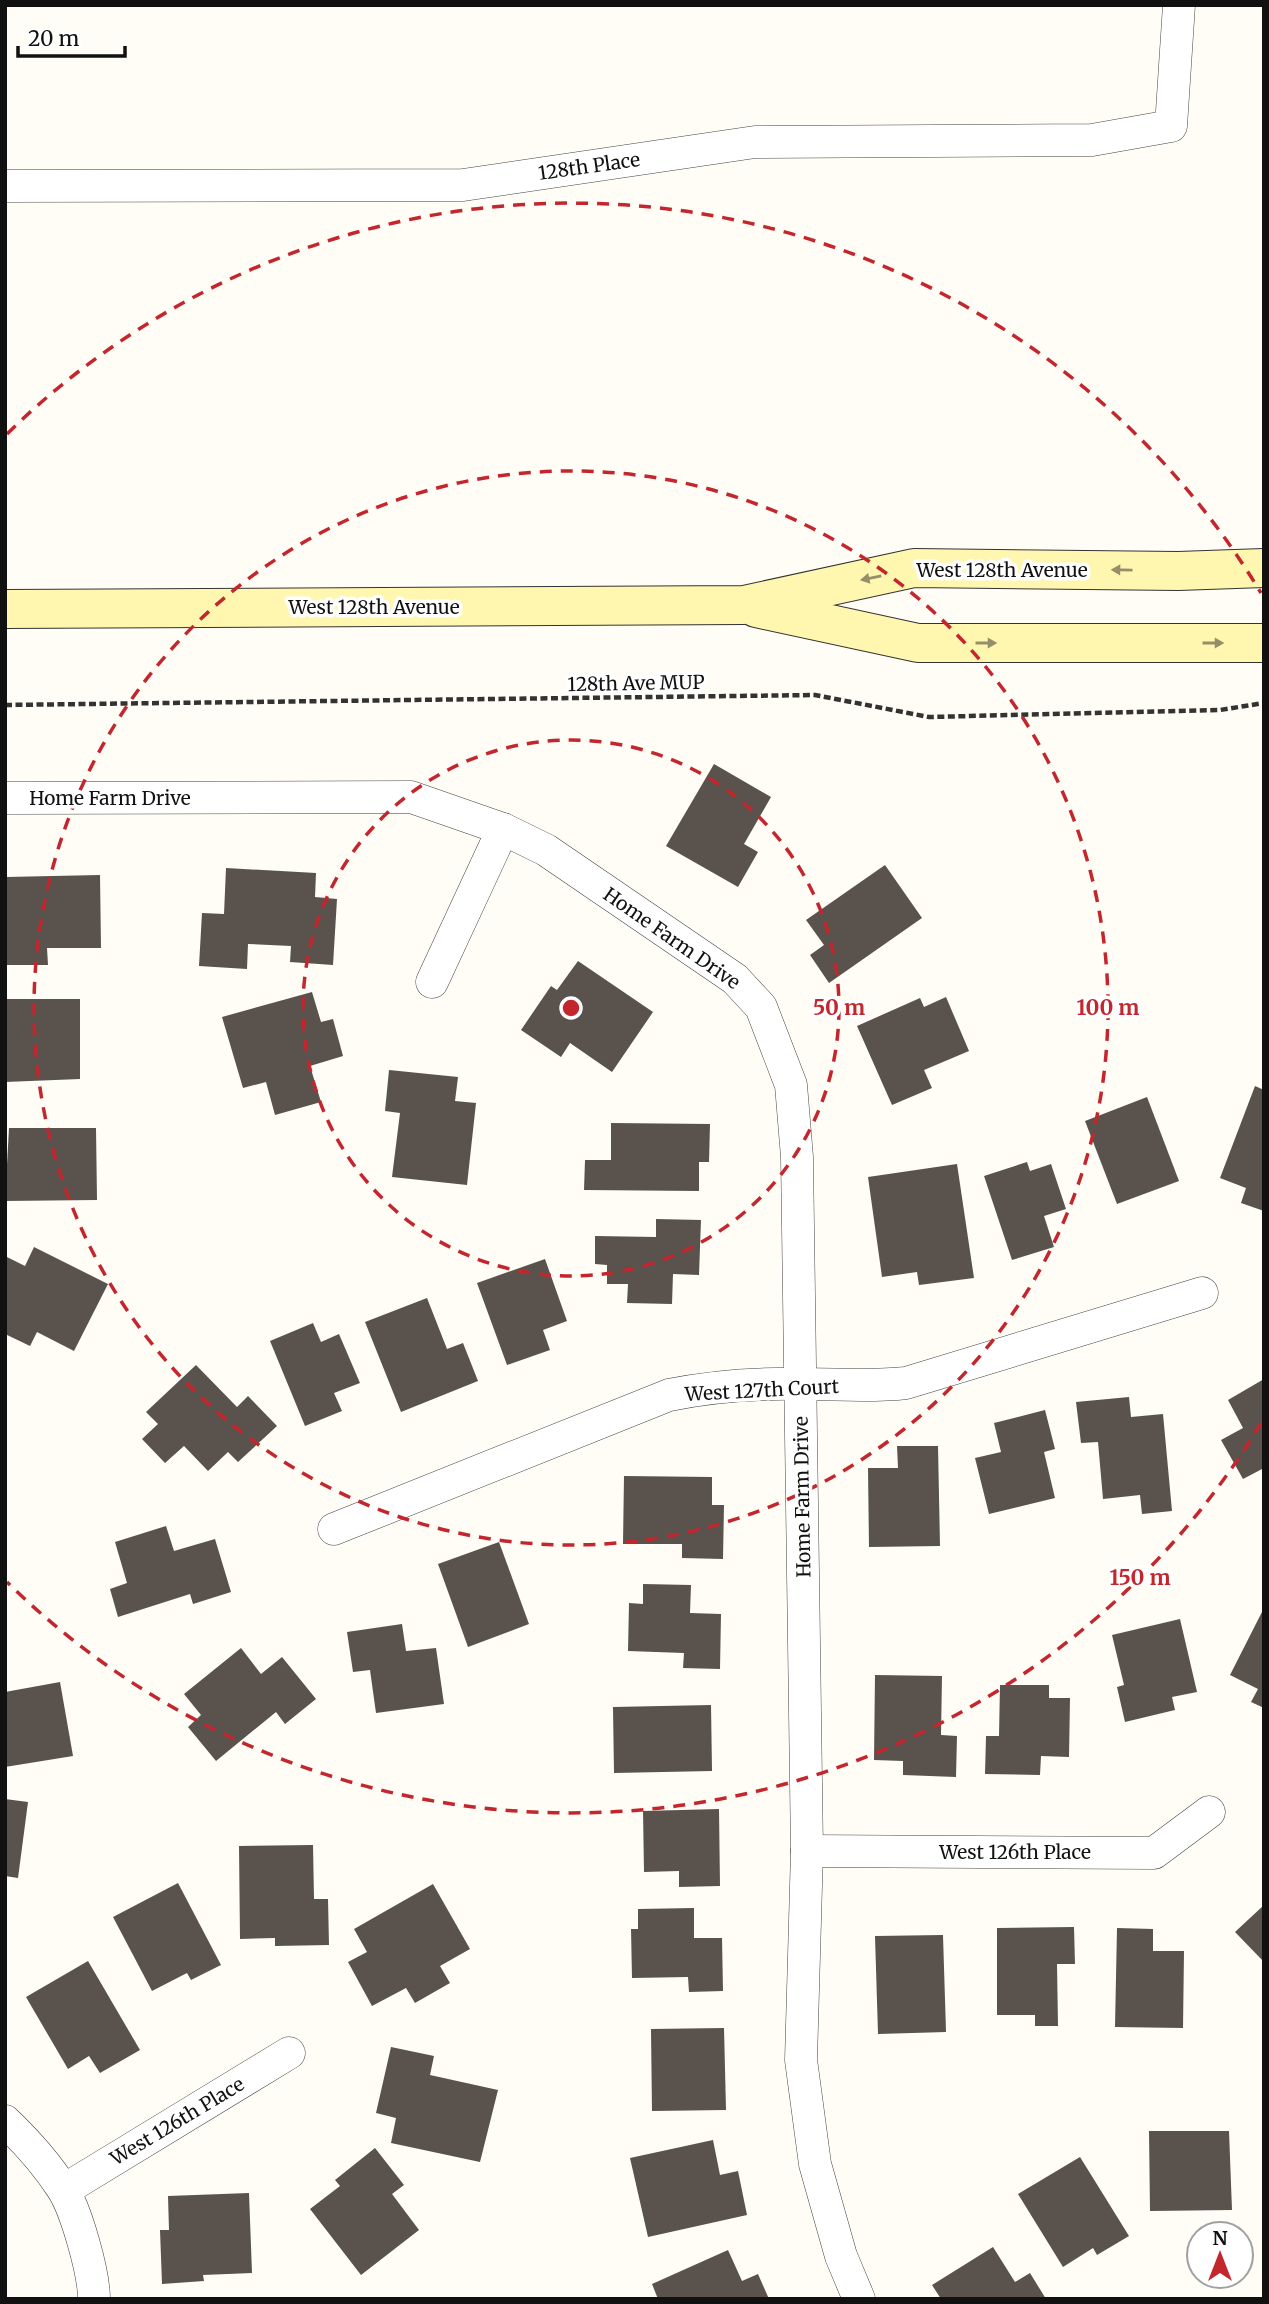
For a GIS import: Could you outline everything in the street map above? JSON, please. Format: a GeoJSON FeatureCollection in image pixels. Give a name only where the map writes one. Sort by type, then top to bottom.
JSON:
{"type":"FeatureCollection","features":[{"type":"Feature","properties":{"kind":"main road"},"geometry":{"type":"LineString","coordinates":[[1178,571],[1264,556]]}},
{"type":"Feature","properties":{"kind":"main road","name":"West 128th Avenue"},"geometry":{"type":"LineString","coordinates":[[5,609],[744,605],[914,568],[1178,571],[1264,568]]}},
{"type":"Feature","properties":{"kind":"main road","name":"West 128th Avenue"},"geometry":{"type":"LineString","coordinates":[[744,605],[918,643],[1264,643]]}},
{"type":"Feature","properties":{"kind":"street","name":"128th Place"},"geometry":{"type":"LineString","coordinates":[[5,186],[463,185],[755,142],[1092,140],[1171,126],[1179,5]]}},
{"type":"Feature","properties":{"kind":"street","name":"Home Farm Drive"},"geometry":{"type":"LineString","coordinates":[[5,798],[411,797],[503,829],[546,850],[735,979],[761,1007],[768,1034],[791,1085],[796,1119],[807,1850],[801,2060],[815,2164],[841,2256],[859,2299]]}},
{"type":"Feature","properties":{"kind":"street"},"geometry":{"type":"LineString","coordinates":[[432,982],[503,829]]}},
{"type":"Feature","properties":{"kind":"street","name":"West 127th Court"},"geometry":{"type":"LineString","coordinates":[[334,1529],[669,1395],[697,1389],[801,1384],[873,1387],[906,1383],[1202,1293]]}},
{"type":"Feature","properties":{"kind":"street","name":"West 126th Place"},"geometry":{"type":"LineString","coordinates":[[807,1850],[1154,1853],[1209,1812]]}},
{"type":"Feature","properties":{"kind":"street","name":"West 126th Place"},"geometry":{"type":"LineString","coordinates":[[64,2190],[289,2053]]}},
{"type":"Feature","properties":{"kind":"street"},"geometry":{"type":"LineString","coordinates":[[5,2121],[27,2142],[64,2190],[88,2260],[94,2299]]}},
{"type":"Feature","properties":{"kind":"path","name":"128th Ave MUP"},"geometry":{"type":"LineString","coordinates":[[5,705],[815,695],[929,717],[1220,710],[1264,703]]}},
{"type":"Feature","properties":{"kind":"building"},"geometry":{"type":"Polygon","coordinates":[[[714,764],[771,797],[744,844],[758,852],[738,887],[666,846],[714,764]]]}},
{"type":"Feature","properties":{"kind":"building"},"geometry":{"type":"Polygon","coordinates":[[[885,865],[922,918],[829,983],[810,955],[824,945],[806,920],[885,865]]]}},
{"type":"Feature","properties":{"kind":"building"},"geometry":{"type":"Polygon","coordinates":[[[226,868],[316,873],[315,897],[337,899],[333,965],[290,962],[291,946],[248,944],[247,969],[199,966],[202,913],[224,914],[226,868]]]}},
{"type":"Feature","properties":{"kind":"building"},"geometry":{"type":"Polygon","coordinates":[[[100,875],[101,948],[47,948],[48,965],[5,965],[6,877],[100,875]]]}},
{"type":"Feature","properties":{"kind":"building"},"geometry":{"type":"Polygon","coordinates":[[[578,961],[653,1012],[612,1072],[570,1043],[561,1057],[521,1030],[551,986],[557,990],[578,961]]]}},
{"type":"Feature","properties":{"kind":"building"},"geometry":{"type":"Polygon","coordinates":[[[312,992],[321,1022],[333,1019],[343,1056],[310,1066],[321,1102],[275,1115],[266,1082],[243,1088],[222,1017],[312,992]]]}},
{"type":"Feature","properties":{"kind":"building"},"geometry":{"type":"Polygon","coordinates":[[[946,997],[969,1051],[924,1070],[932,1088],[892,1105],[857,1026],[920,998],[924,1007],[946,997]]]}},
{"type":"Feature","properties":{"kind":"building"},"geometry":{"type":"Polygon","coordinates":[[[5,999],[80,999],[80,1079],[5,1082],[5,999]]]}},
{"type":"Feature","properties":{"kind":"building"},"geometry":{"type":"Polygon","coordinates":[[[389,1070],[458,1077],[455,1101],[476,1103],[467,1185],[392,1177],[400,1113],[385,1111],[389,1070]]]}},
{"type":"Feature","properties":{"kind":"building"},"geometry":{"type":"Polygon","coordinates":[[[1255,1086],[1264,1090],[1264,1211],[1241,1203],[1246,1188],[1220,1178],[1255,1086]]]}},
{"type":"Feature","properties":{"kind":"building"},"geometry":{"type":"Polygon","coordinates":[[[1147,1097],[1179,1181],[1117,1204],[1085,1121],[1147,1097]]]}},
{"type":"Feature","properties":{"kind":"building"},"geometry":{"type":"Polygon","coordinates":[[[611,1123],[710,1124],[709,1162],[699,1162],[699,1191],[584,1190],[585,1160],[611,1160],[611,1123]]]}},
{"type":"Feature","properties":{"kind":"building"},"geometry":{"type":"Polygon","coordinates":[[[9,1128],[96,1128],[97,1200],[5,1201],[9,1128]]]}},
{"type":"Feature","properties":{"kind":"building"},"geometry":{"type":"Polygon","coordinates":[[[1027,1162],[1030,1171],[1051,1164],[1066,1209],[1044,1216],[1054,1247],[1012,1260],[984,1176],[1027,1162]]]}},
{"type":"Feature","properties":{"kind":"building"},"geometry":{"type":"Polygon","coordinates":[[[957,1164],[974,1278],[919,1285],[917,1272],[882,1277],[868,1177],[957,1164]]]}},
{"type":"Feature","properties":{"kind":"building"},"geometry":{"type":"Polygon","coordinates":[[[656,1219],[701,1220],[699,1275],[673,1274],[672,1304],[627,1303],[628,1284],[607,1284],[607,1265],[595,1264],[595,1236],[656,1237],[656,1219]]]}},
{"type":"Feature","properties":{"kind":"building"},"geometry":{"type":"Polygon","coordinates":[[[34,1247],[108,1284],[74,1351],[37,1332],[30,1346],[5,1334],[5,1256],[25,1266],[34,1247]]]}},
{"type":"Feature","properties":{"kind":"building"},"geometry":{"type":"Polygon","coordinates":[[[545,1259],[567,1321],[543,1330],[550,1350],[507,1365],[477,1283],[545,1259]]]}},
{"type":"Feature","properties":{"kind":"building"},"geometry":{"type":"Polygon","coordinates":[[[427,1298],[447,1349],[463,1343],[478,1381],[401,1412],[365,1322],[427,1298]]]}},
{"type":"Feature","properties":{"kind":"building"},"geometry":{"type":"Polygon","coordinates":[[[313,1323],[321,1342],[339,1334],[360,1383],[334,1393],[342,1411],[305,1426],[270,1341],[313,1323]]]}},
{"type":"Feature","properties":{"kind":"building"},"geometry":{"type":"Polygon","coordinates":[[[196,1365],[237,1407],[248,1396],[277,1426],[238,1462],[228,1452],[208,1471],[184,1446],[165,1463],[142,1439],[158,1424],[146,1412],[196,1365]]]}},
{"type":"Feature","properties":{"kind":"building"},"geometry":{"type":"Polygon","coordinates":[[[1264,1379],[1264,1468],[1243,1479],[1221,1440],[1243,1428],[1228,1400],[1264,1379]]]}},
{"type":"Feature","properties":{"kind":"building"},"geometry":{"type":"Polygon","coordinates":[[[1129,1397],[1131,1417],[1163,1414],[1172,1511],[1142,1514],[1140,1495],[1103,1499],[1098,1442],[1081,1443],[1076,1402],[1129,1397]]]}},
{"type":"Feature","properties":{"kind":"building"},"geometry":{"type":"Polygon","coordinates":[[[1045,1410],[1055,1449],[1044,1452],[1055,1498],[989,1514],[975,1458],[1001,1452],[994,1423],[1045,1410]]]}},
{"type":"Feature","properties":{"kind":"building"},"geometry":{"type":"Polygon","coordinates":[[[897,1446],[938,1446],[940,1546],[869,1547],[868,1468],[898,1468],[897,1446]]]}},
{"type":"Feature","properties":{"kind":"building"},"geometry":{"type":"Polygon","coordinates":[[[624,1476],[712,1477],[712,1505],[724,1505],[723,1559],[682,1558],[682,1544],[623,1544],[624,1476]]]}},
{"type":"Feature","properties":{"kind":"building"},"geometry":{"type":"Polygon","coordinates":[[[166,1526],[174,1551],[215,1539],[231,1592],[193,1604],[190,1594],[118,1617],[110,1589],[127,1583],[115,1542],[166,1526]]]}},
{"type":"Feature","properties":{"kind":"building"},"geometry":{"type":"Polygon","coordinates":[[[499,1542],[529,1624],[468,1647],[438,1564],[499,1542]]]}},
{"type":"Feature","properties":{"kind":"building"},"geometry":{"type":"Polygon","coordinates":[[[643,1584],[691,1585],[690,1613],[721,1614],[720,1669],[683,1668],[684,1653],[628,1651],[629,1603],[643,1604],[643,1584]]]}},
{"type":"Feature","properties":{"kind":"building"},"geometry":{"type":"Polygon","coordinates":[[[1264,1608],[1264,1708],[1251,1702],[1258,1689],[1230,1675],[1264,1608]]]}},
{"type":"Feature","properties":{"kind":"building"},"geometry":{"type":"Polygon","coordinates":[[[1180,1619],[1197,1692],[1172,1697],[1175,1710],[1125,1722],[1117,1687],[1124,1685],[1112,1635],[1180,1619]]]}},
{"type":"Feature","properties":{"kind":"building"},"geometry":{"type":"Polygon","coordinates":[[[402,1624],[406,1651],[436,1648],[444,1704],[376,1713],[370,1670],[353,1672],[347,1632],[402,1624]]]}},
{"type":"Feature","properties":{"kind":"building"},"geometry":{"type":"Polygon","coordinates":[[[241,1648],[261,1674],[282,1657],[316,1699],[285,1724],[276,1712],[216,1761],[188,1727],[201,1715],[184,1694],[241,1648]]]}},
{"type":"Feature","properties":{"kind":"building"},"geometry":{"type":"Polygon","coordinates":[[[875,1675],[942,1676],[941,1735],[957,1736],[956,1777],[903,1775],[903,1761],[874,1760],[875,1675]]]}},
{"type":"Feature","properties":{"kind":"building"},"geometry":{"type":"Polygon","coordinates":[[[60,1682],[73,1756],[5,1767],[5,1692],[60,1682]]]}},
{"type":"Feature","properties":{"kind":"building"},"geometry":{"type":"Polygon","coordinates":[[[1000,1685],[1049,1685],[1049,1698],[1070,1698],[1069,1757],[1041,1756],[1040,1775],[985,1774],[986,1736],[999,1736],[1000,1685]]]}},
{"type":"Feature","properties":{"kind":"building"},"geometry":{"type":"Polygon","coordinates":[[[711,1705],[712,1771],[614,1773],[613,1707],[711,1705]]]}},
{"type":"Feature","properties":{"kind":"building"},"geometry":{"type":"Polygon","coordinates":[[[5,1799],[28,1802],[18,1878],[5,1876],[5,1799]]]}},
{"type":"Feature","properties":{"kind":"building"},"geometry":{"type":"Polygon","coordinates":[[[719,1809],[720,1886],[679,1887],[679,1871],[644,1872],[643,1811],[719,1809]]]}},
{"type":"Feature","properties":{"kind":"building"},"geometry":{"type":"Polygon","coordinates":[[[313,1845],[314,1899],[328,1899],[329,1945],[275,1946],[275,1938],[240,1939],[239,1846],[313,1845]]]}},
{"type":"Feature","properties":{"kind":"building"},"geometry":{"type":"Polygon","coordinates":[[[178,1883],[221,1965],[191,1980],[187,1973],[152,1991],[113,1917],[178,1883]]]}},
{"type":"Feature","properties":{"kind":"building"},"geometry":{"type":"Polygon","coordinates":[[[433,1884],[470,1949],[440,1966],[450,1983],[415,2003],[406,1988],[372,2006],[348,1962],[367,1952],[354,1929],[433,1884]]]}},
{"type":"Feature","properties":{"kind":"building"},"geometry":{"type":"Polygon","coordinates":[[[1264,1905],[1264,1962],[1235,1932],[1264,1905]]]}},
{"type":"Feature","properties":{"kind":"building"},"geometry":{"type":"Polygon","coordinates":[[[694,1908],[694,1938],[722,1938],[723,1991],[689,1992],[688,1977],[632,1978],[631,1929],[638,1929],[638,1909],[694,1908]]]}},
{"type":"Feature","properties":{"kind":"building"},"geometry":{"type":"Polygon","coordinates":[[[1074,1927],[1075,1964],[1057,1964],[1058,2026],[1035,2026],[1035,2015],[997,2015],[997,1928],[1074,1927]]]}},
{"type":"Feature","properties":{"kind":"building"},"geometry":{"type":"Polygon","coordinates":[[[1117,1928],[1153,1929],[1153,1951],[1184,1951],[1183,2028],[1115,2027],[1117,1928]]]}},
{"type":"Feature","properties":{"kind":"building"},"geometry":{"type":"Polygon","coordinates":[[[943,1935],[946,2032],[878,2034],[875,1936],[943,1935]]]}},
{"type":"Feature","properties":{"kind":"building"},"geometry":{"type":"Polygon","coordinates":[[[88,1961],[140,2050],[100,2073],[89,2056],[68,2069],[26,1997],[88,1961]]]}},
{"type":"Feature","properties":{"kind":"building"},"geometry":{"type":"Polygon","coordinates":[[[724,2028],[726,2110],[652,2111],[651,2029],[724,2028]]]}},
{"type":"Feature","properties":{"kind":"building"},"geometry":{"type":"Polygon","coordinates":[[[391,2047],[434,2056],[430,2075],[498,2090],[480,2162],[391,2143],[396,2118],[376,2113],[391,2047]]]}},
{"type":"Feature","properties":{"kind":"building"},"geometry":{"type":"Polygon","coordinates":[[[1149,2131],[1229,2131],[1232,2210],[1150,2211],[1149,2131]]]}},
{"type":"Feature","properties":{"kind":"building"},"geometry":{"type":"Polygon","coordinates":[[[713,2140],[720,2175],[738,2171],[747,2215],[648,2237],[630,2158],[713,2140]]]}},
{"type":"Feature","properties":{"kind":"building"},"geometry":{"type":"Polygon","coordinates":[[[375,2148],[404,2185],[392,2194],[419,2230],[361,2275],[310,2209],[340,2186],[335,2180],[375,2148]]]}},
{"type":"Feature","properties":{"kind":"building"},"geometry":{"type":"Polygon","coordinates":[[[1080,2157],[1129,2236],[1097,2255],[1093,2248],[1063,2267],[1018,2194],[1080,2157]]]}},
{"type":"Feature","properties":{"kind":"building"},"geometry":{"type":"Polygon","coordinates":[[[249,2193],[252,2273],[203,2275],[204,2281],[162,2284],[160,2230],[169,2230],[168,2196],[249,2193]]]}},
{"type":"Feature","properties":{"kind":"building"},"geometry":{"type":"Polygon","coordinates":[[[993,2247],[1015,2282],[1030,2273],[1046,2299],[941,2299],[932,2285],[993,2247]]]}},
{"type":"Feature","properties":{"kind":"building"},"geometry":{"type":"Polygon","coordinates":[[[728,2250],[742,2281],[758,2274],[769,2299],[658,2299],[652,2284],[728,2250]]]}}]}
